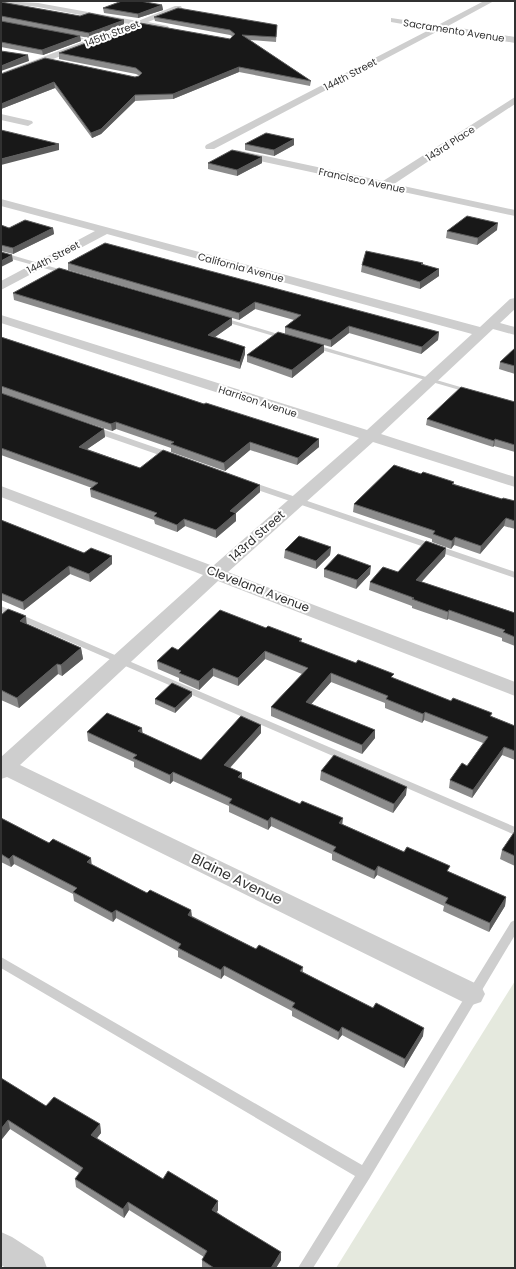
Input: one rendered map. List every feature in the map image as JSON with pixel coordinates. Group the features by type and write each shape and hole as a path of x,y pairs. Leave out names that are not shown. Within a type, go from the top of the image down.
{"street":[{"path":"1,1 38,5 177,30"},
{"name":"144th Street","path":"210,147 490,1"},
{"name":"145th Street","path":"1,76 178,8"},
{"name":"Sacramento Avenue","path":"394,20 515,40"},
{"path":"30,56 59,62"},
{"name":"143rd Place","path":"384,185 515,100"},
{"path":"1,117 28,123"},
{"name":"Francisco Avenue","path":"210,147 515,213"},
{"name":"California Avenue","path":"1,202 486,328 515,331"},
{"name":"144th Street","path":"1,286 106,230"},
{"name":"143rd Street","path":"2,767 369,437 515,302"},
{"name":"Harrison Avenue","path":"1,319 369,437 515,482"},
{"name":"Cleveland Avenue","path":"1,491 515,688"},
{"name":"Blaine Avenue","path":"2,767 472,994"},
{"path":"1,1247 32,1268"}],"lane":[{"path":"62,35 93,41"},
{"path":"1,254 76,276"},
{"path":"211,316 294,340"},
{"path":"309,344 479,394"},
{"path":"82,425 178,459"},
{"path":"238,480 515,575"},
{"path":"1,609 515,831"},
{"path":"305,1268 364,1174 515,925"},
{"path":"1,962 364,1174"}],"shaded area":[{"path":"515,981 515,1268 336,1268"}],"building":[{"path":"122,1 140,1 162,5 138,14 103,8"},
{"path":"1,2 80,16 89,13 124,20 89,33 1,16"},
{"path":"178,8 277,25 276,37 242,35 311,81 239,67 173,94 135,95 101,129 91,133 54,82 1,104 1,74 45,58 135,77 139,76 142,73 136,68 59,53 140,23 230,39 235,34 230,30 154,17"},
{"path":"1,21 80,36 42,50 1,42"},
{"path":"1,51 28,55 1,66"},
{"path":"1,130 59,144 1,159"},
{"path":"266,133 294,139 274,150 245,144"},
{"path":"232,150 262,157 237,170 208,163"},
{"path":"467,216 498,223 478,238 447,231"},
{"path":"25,220 53,228 13,248 1,245 1,225 9,228"},
{"path":"105,243 439,332 422,347 349,326 331,340 285,327 301,315 255,302 239,313 68,263"},
{"path":"366,251 423,263 421,264 439,269 420,282 362,265"},
{"path":"1,252 12,255 1,261"},
{"path":"59,268 232,318 208,335 245,347 240,362 13,293"},
{"path":"278,332 324,345 292,370 247,355"},
{"path":"1,337 204,404 206,403 319,439 298,458 250,442 224,463 171,444 174,442 116,422 111,424 1,386"},
{"path":"515,348 515,366 500,362"},
{"path":"461,387 515,402 515,445 495,439 494,441 427,419"},
{"path":"1,393 104,429 79,447 140,468 163,450 260,485 230,511 236,513 216,530 184,519 177,525 154,516 157,513 90,489 98,483 1,448"},
{"path":"394,465 421,474 423,472 454,482 452,484 502,499 515,501 515,521 506,518 481,546 455,537 452,541 433,534 435,531 354,504"},
{"path":"1,520 84,553 91,548 112,556 89,574 69,566 23,602 1,593"},
{"path":"299,536 331,547 316,561 285,550"},
{"path":"426,541 446,548 416,580 515,613 515,637 503,632 505,630 449,610 448,612 370,582 383,567 398,572"},
{"path":"338,554 371,566 357,580 324,569"},
{"path":"8,609 26,616 20,621 81,648 61,665 57,664 17,698 1,690 1,615"},
{"path":"220,610 266,628 268,626 302,639 299,641 356,663 358,660 394,674 391,677 451,701 453,698 492,713 490,716 515,726 515,751 504,747 473,790 450,780 462,763 467,766 488,737 425,712 423,714 386,699 388,696 331,673 306,702 375,730 362,745 271,707 308,668 265,651 238,678 213,668 199,681 179,673 181,671 157,661 172,647 178,650"},
{"path":"172,683 192,692 175,708 155,699"},
{"path":"107,713 142,728 138,731 201,760 241,716 261,725 224,765 242,773 238,777 300,804 302,801 343,818 339,823 404,852 407,847 450,866 447,871 506,897 490,923 445,903 448,898 378,866 375,871 333,851 336,847 271,817 268,821 229,803 232,799 173,772 170,775 133,758 137,755 87,732"},
{"path":"334,755 407,787 394,804 321,771"},
{"path":"1,818 49,843 53,839 91,858 87,862 147,893 150,890 191,910 188,915 256,949 259,945 303,967 300,971 373,1008 376,1003 424,1028 405,1059 342,1027 339,1032 292,1007 295,1003 224,966 221,970 178,948 181,944 116,910 112,913 73,892 77,888 13,855 9,859 1,854"},
{"path":"515,831 515,856 502,850"},
{"path":"1,1078 46,1106 54,1097 100,1124 91,1135 163,1179 168,1171 218,1201 212,1210 281,1252 271,1268 214,1268 202,1260 207,1251 128,1202 123,1209 75,1179 83,1168 8,1120 1,1129"}]}
